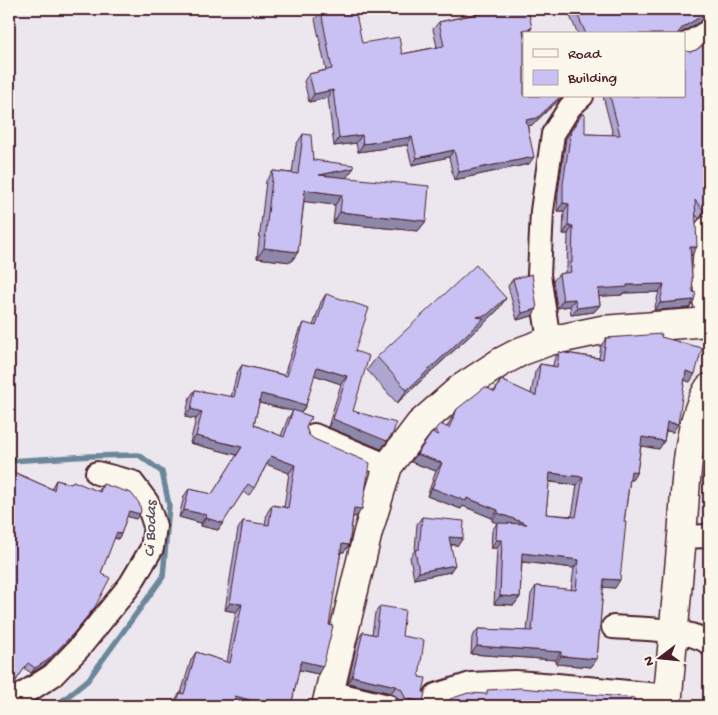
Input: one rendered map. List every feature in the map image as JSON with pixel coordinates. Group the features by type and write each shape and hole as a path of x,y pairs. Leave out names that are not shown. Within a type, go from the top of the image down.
{"street":[{"path":"686,45 709,31"},
{"path":"549,341 539,275 542,210 553,134 570,106 580,98"},
{"path":"709,230 705,291 709,308"},
{"path":"388,706 328,699 368,532 388,466 420,424 460,389 501,362 522,351 549,341 602,330 709,322"},
{"path":"432,706 436,695 470,684 515,682 558,684 667,701 687,469 693,430 709,388"},
{"path":"314,435 388,466"},
{"path":"9,703 53,675 80,647 130,585 152,548 156,526 147,502 132,482 97,473"},
{"path":"682,537 709,536"},
{"path":"613,627 673,631 709,643"}],"building":[{"path":"355,9 362,43 399,37 402,54 444,46 439,22 486,12 485,9 528,9 532,28 523,30 523,98 559,98 537,118 526,120 534,157 459,172 454,150 417,158 412,137 363,144 362,135 339,138 333,90 314,94 309,74 332,69 321,11"},
{"path":"575,9 709,9 709,12 683,27 679,32 585,32"},
{"path":"709,41 709,192 704,193 707,209 704,211 695,200 697,247 690,247 693,292 696,293 694,300 660,303 664,284 627,285 627,287 598,289 600,305 577,308 575,299 563,300 559,274 571,272 570,263 572,263 573,226 568,226 569,204 563,203 563,184 571,131 582,114 585,114 585,134 620,135 611,98 686,98 686,51 690,52"},
{"path":"303,134 311,135 313,160 353,165 354,168 319,175 429,186 426,221 340,212 342,195 305,190 298,252 264,248 273,171 298,174"},
{"path":"476,265 506,298 487,315 476,317 484,318 407,390 377,357"},
{"path":"532,274 537,309 522,313 513,279"},
{"path":"326,294 369,308 355,351 369,356 353,411 396,423 393,433 387,441 333,419 347,376 317,367 306,405 261,394 254,425 284,437 293,410 312,417 306,428 309,435 314,439 370,463 362,509 354,508 349,545 342,544 329,625 333,626 323,666 301,661 291,706 264,706 265,704 235,696 232,706 175,706 180,693 184,694 196,652 230,663 242,604 230,603 243,521 269,525 272,505 288,508 295,465 271,456 254,488 248,484 223,523 206,518 207,515 184,510 189,489 212,494 242,447 196,436 202,412 191,409 195,390 234,397 242,365 287,376 304,323 316,326"},
{"path":"662,334 661,337 702,348 695,374 686,371 678,424 667,422 664,441 642,437 637,472 631,471 624,522 626,522 620,580 604,579 597,659 561,656 561,652 477,646 478,629 532,631 536,586 576,590 579,560 522,553 520,597 500,596 502,540 496,540 497,523 527,524 467,498 466,501 432,488 442,463 417,454 432,433 439,435 435,430 440,424 449,428 457,409 485,387 495,392 501,380 536,396 540,364 557,367 559,352 603,359 606,338","holes":["550,473 583,477 576,517 546,514"]},
{"path":"9,470 54,490 56,480 71,484 73,481 100,492 103,484 131,493 139,503 141,510 140,514 129,511 121,534 117,532 101,573 110,578 95,607 48,660 35,668 28,663 17,679 9,686"},
{"path":"422,517 464,521 463,538 449,537 455,565 419,572 415,550 419,549"},
{"path":"380,606 405,610 402,636 424,640 419,677 426,678 423,702 405,698 402,690 396,686 352,676 363,632 376,635"},
{"path":"520,688 635,698 634,706 446,706 450,699 468,693 487,694 487,690"},
{"path":"346,701 367,706 344,706"}],"waterway":[{"name":"Ci Bodas","path":"9,461 139,455 162,472 169,505 163,577 88,680 56,706"}]}
